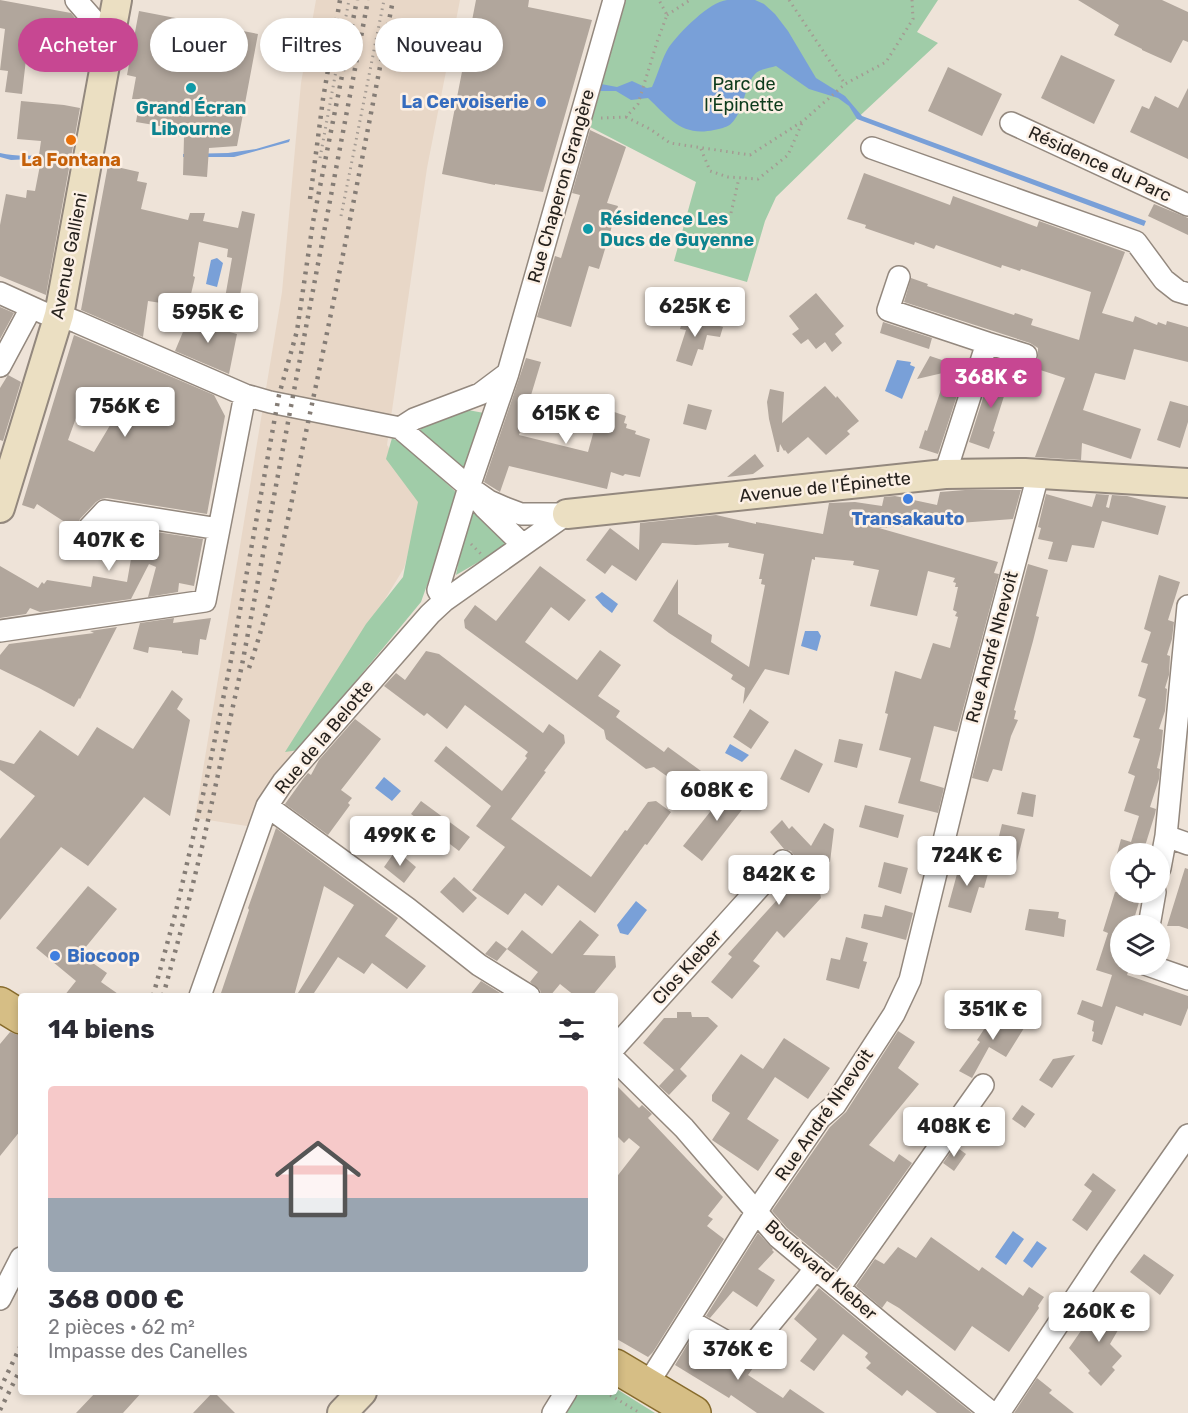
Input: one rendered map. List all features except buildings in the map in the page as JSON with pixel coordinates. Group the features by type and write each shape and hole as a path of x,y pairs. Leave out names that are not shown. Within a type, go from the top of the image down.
{"main road":[{"path":"0,985 18,996"},
{"path":"0,1004 18,1015"},
{"path":"618,1369 644,1399 694,1413"}],"street":[{"path":"76,0 92,18"},
{"name":"Avenue Gallieni","path":"114,18 117,0"},
{"name":"Rue Chaperon Grangère","path":"469,486 507,373 614,0"},
{"name":"Avenue Gallieni","path":"0,508 59,315 104,72"},
{"name":"Résidence du Parc","path":"1011,123 1188,205"},
{"path":"872,148 1136,242 1164,280 1178,291 1188,294"},
{"path":"899,277 888,310 1026,356"},
{"name":"Avenue de l'Épinette","path":"0,293 31,308 59,315 87,326 245,395 400,428 489,501 521,514 567,514 945,474 1038,474 1188,483"},
{"path":"0,366 31,308"},
{"path":"945,474 987,343"},
{"path":"400,428 414,419 480,394 507,373"},
{"path":"0,631 205,601 245,395"},
{"name":"Rue André Nhevoit","path":"644,1399 688,1320 756,1211 820,1118 835,1105 894,1014 910,980 974,717 1038,474"},
{"path":"437,607 438,590 469,486"},
{"name":"Avenue de l'Épinette","path":"469,486 485,508 523,545"},
{"path":"89,528 105,511 219,529"},
{"name":"Rue de la Belotte","path":"201,993 267,806 283,782 437,607 567,514"},
{"path":"1165,843 1188,606"},
{"path":"267,806 407,908 479,965 523,993"},
{"path":"1166,836 1188,843"},
{"name":"Clos Kleber","path":"618,1044 783,861"},
{"path":"1170,973 1188,979"},
{"name":"Boulevard Kleber","path":"618,1063 684,1128 778,1237 992,1413"},
{"path":"839,1288 983,1085"},
{"path":"999,1413 1106,1252 1188,1135"},
{"path":"0,1299 18,1264"},
{"path":"688,1320 746,1353 816,1268"},
{"path":"342,1413 359,1395"},
{"path":"553,1413 564,1395"}],"path":[{"path":"320,158 349,0"},
{"path":"341,216 384,0"},
{"path":"659,0 667,15"},
{"path":"626,117 638,104 667,15 690,0"},
{"path":"789,0 845,84"},
{"path":"580,118 626,117 650,129 670,144 750,155 803,121 845,84 886,62 913,19 912,0"},
{"path":"700,149 710,171 728,177 758,179 788,155 803,121"},
{"path":"731,213 739,178"},
{"path":"457,528 492,566"},
{"path":"618,1394 644,1399"}],"shaded area":[{"path":"316,0 460,0 456,18 375,18 375,72 446,72 427,168 387,445 422,501 404,568 247,826 195,818 282,292 301,83 303,72 363,72 363,18 313,18"}],"green space":[{"name":"Parc de l'Épinette","path":"626,0 938,0 917,32 938,43 776,197 765,221 747,282 674,261 696,182 590,127"},
{"path":"468,410 484,413 469,466 456,466 421,436 420,426"},
{"path":"392,438 408,447 459,495 421,602 299,750 285,752 366,624 403,577 418,502 386,459"},
{"path":"470,503 513,542 456,575"},
{"path":"618,1390 655,1413 566,1413 576,1395 618,1395"}],"water":[{"path":"727,0 755,0 764,4 788,31 816,78 845,96 862,116 1146,221 1144,226 857,119 849,106 838,98 809,89 776,66 755,74 732,123 714,130 693,131 685,128 670,119 648,98 631,100 616,91 599,91 601,84 617,87 632,81 647,88 652,87 664,56 674,41 704,12"},
{"path":"290,139 289,142 234,157 183,157 183,154 228,153 256,149"},
{"path":"0,153 27,156 74,154 73,157 11,160 0,157"},
{"path":"217,258 223,263 217,287 206,284 211,260"},
{"path":"897,360 911,362 910,365 915,367 902,399 885,391"},
{"path":"602,592 618,604 612,613 595,597"},
{"path":"805,631 818,631 821,636 817,651 801,646"},
{"path":"730,744 749,755 742,762 725,753"},
{"path":"384,777 401,791 392,801 375,788"},
{"path":"636,901 647,910 628,935 620,933 617,925"},
{"path":"1016,993 1038,1006 1030,1019 1008,1006"},
{"path":"1013,1231 1024,1239 1006,1265 995,1257"},
{"path":"1037,1241 1047,1248 1032,1268 1023,1261"}],"railway":[{"path":"310,199 323,99 340,0"},
{"path":"154,993 176,911 208,773 279,395 297,331 313,222 357,0"},
{"path":"164,993 203,843 242,665 368,0"},
{"path":"249,668 268,606 283,544 393,0"},
{"path":"0,1389 18,1351"},
{"path":"0,1410 18,1374"}],"place":[{"name":"Grand Écran Libourne","path":"191,88"},
{"name":"La Cervoiserie","path":"541,102"},
{"name":"La Fontana","path":"71,140"},
{"name":"Résidence Les Ducs de Guyenne","path":"588,229"},
{"name":"Transakauto","path":"908,499"},
{"name":"Biocoop","path":"55,956"}]}
